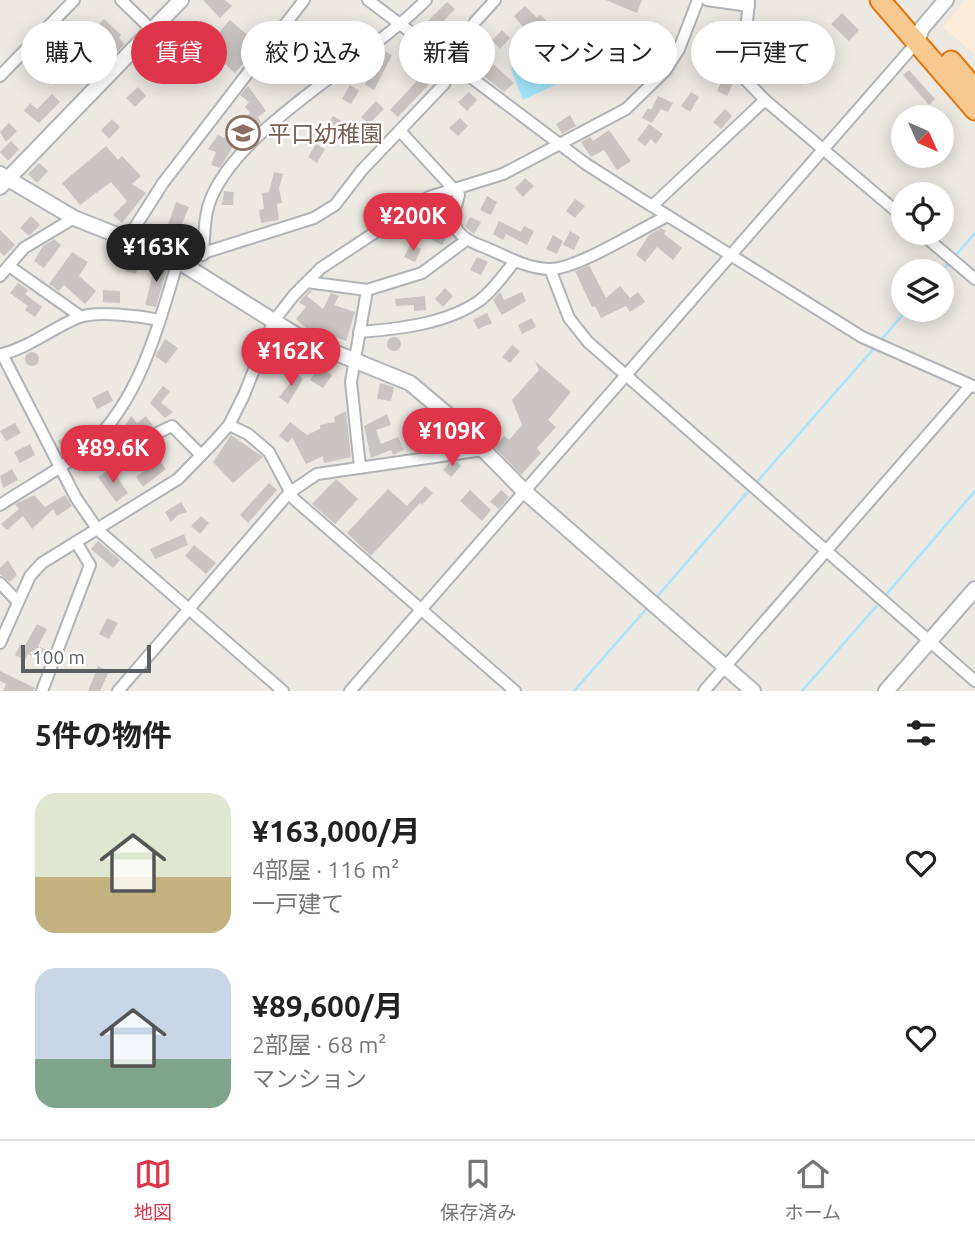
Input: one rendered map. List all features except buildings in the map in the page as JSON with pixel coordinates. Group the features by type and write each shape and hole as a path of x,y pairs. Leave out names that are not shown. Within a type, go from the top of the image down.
{"highway":[{"path":"880,0 975,89"},
{"path":"897,0 975,110"}],"street":[{"path":"0,76 74,0"},
{"path":"121,0 143,21"},
{"path":"161,21 181,0"},
{"path":"128,238 163,183 304,0"},
{"path":"368,0 399,23"},
{"path":"405,21 426,0"},
{"path":"476,21 495,0"},
{"path":"0,643 30,576 42,564 178,479 229,425 273,322 321,268 429,198 503,174 626,109 665,71 679,49 698,0"},
{"path":"707,0 749,3 742,76 765,100 891,207"},
{"path":"349,691 824,148 920,35 946,0"},
{"path":"203,255 208,207 241,153 271,124 399,27"},
{"path":"131,51 2,180 75,218 178,261 304,340 410,383 455,421 524,491 753,691"},
{"path":"178,261 314,218 335,205 362,170 443,84"},
{"path":"480,84 560,144 730,255 878,344 972,387 704,691"},
{"path":"652,206 765,100"},
{"path":"400,131 459,195 453,214 454,224 465,241 514,261 550,269 570,264 668,216"},
{"path":"0,276 24,248 75,218"},
{"path":"307,282 367,290 422,273 465,241"},
{"path":"935,245 975,279"},
{"path":"0,505 60,467 96,439 116,417 131,390 159,320 178,261"},
{"path":"359,332 416,324 466,309 481,300 514,261"},
{"path":"9,266 80,316"},
{"path":"550,269 569,318 588,342 975,681"},
{"path":"360,467 352,392 353,359 367,290"},
{"path":"159,320 140,316 80,316 16,350 2,354 76,498 98,530 283,691"},
{"path":"229,425 248,434 268,452 289,493 515,691"},
{"path":"96,439 109,456 172,426 201,455"},
{"path":"118,691 289,493 306,479 317,474 483,450"},
{"path":"46,689 90,565 76,542"},
{"path":"0,583 18,602"},
{"path":"886,691 975,589"}],"shaded area":[{"path":"965,0 975,0 975,55 943,27"}],"water":[{"path":"517,84 557,84 523,100"}],"waterway":[{"path":"955,256 975,233"},
{"path":"880,341 897,322"},
{"path":"756,483 876,346"},
{"path":"655,599 751,488"},
{"path":"885,596 975,491"},
{"path":"802,691 881,601"},
{"path":"574,691 648,607"}],"place":[{"name":"平口幼稚園","path":"243,133"}]}
